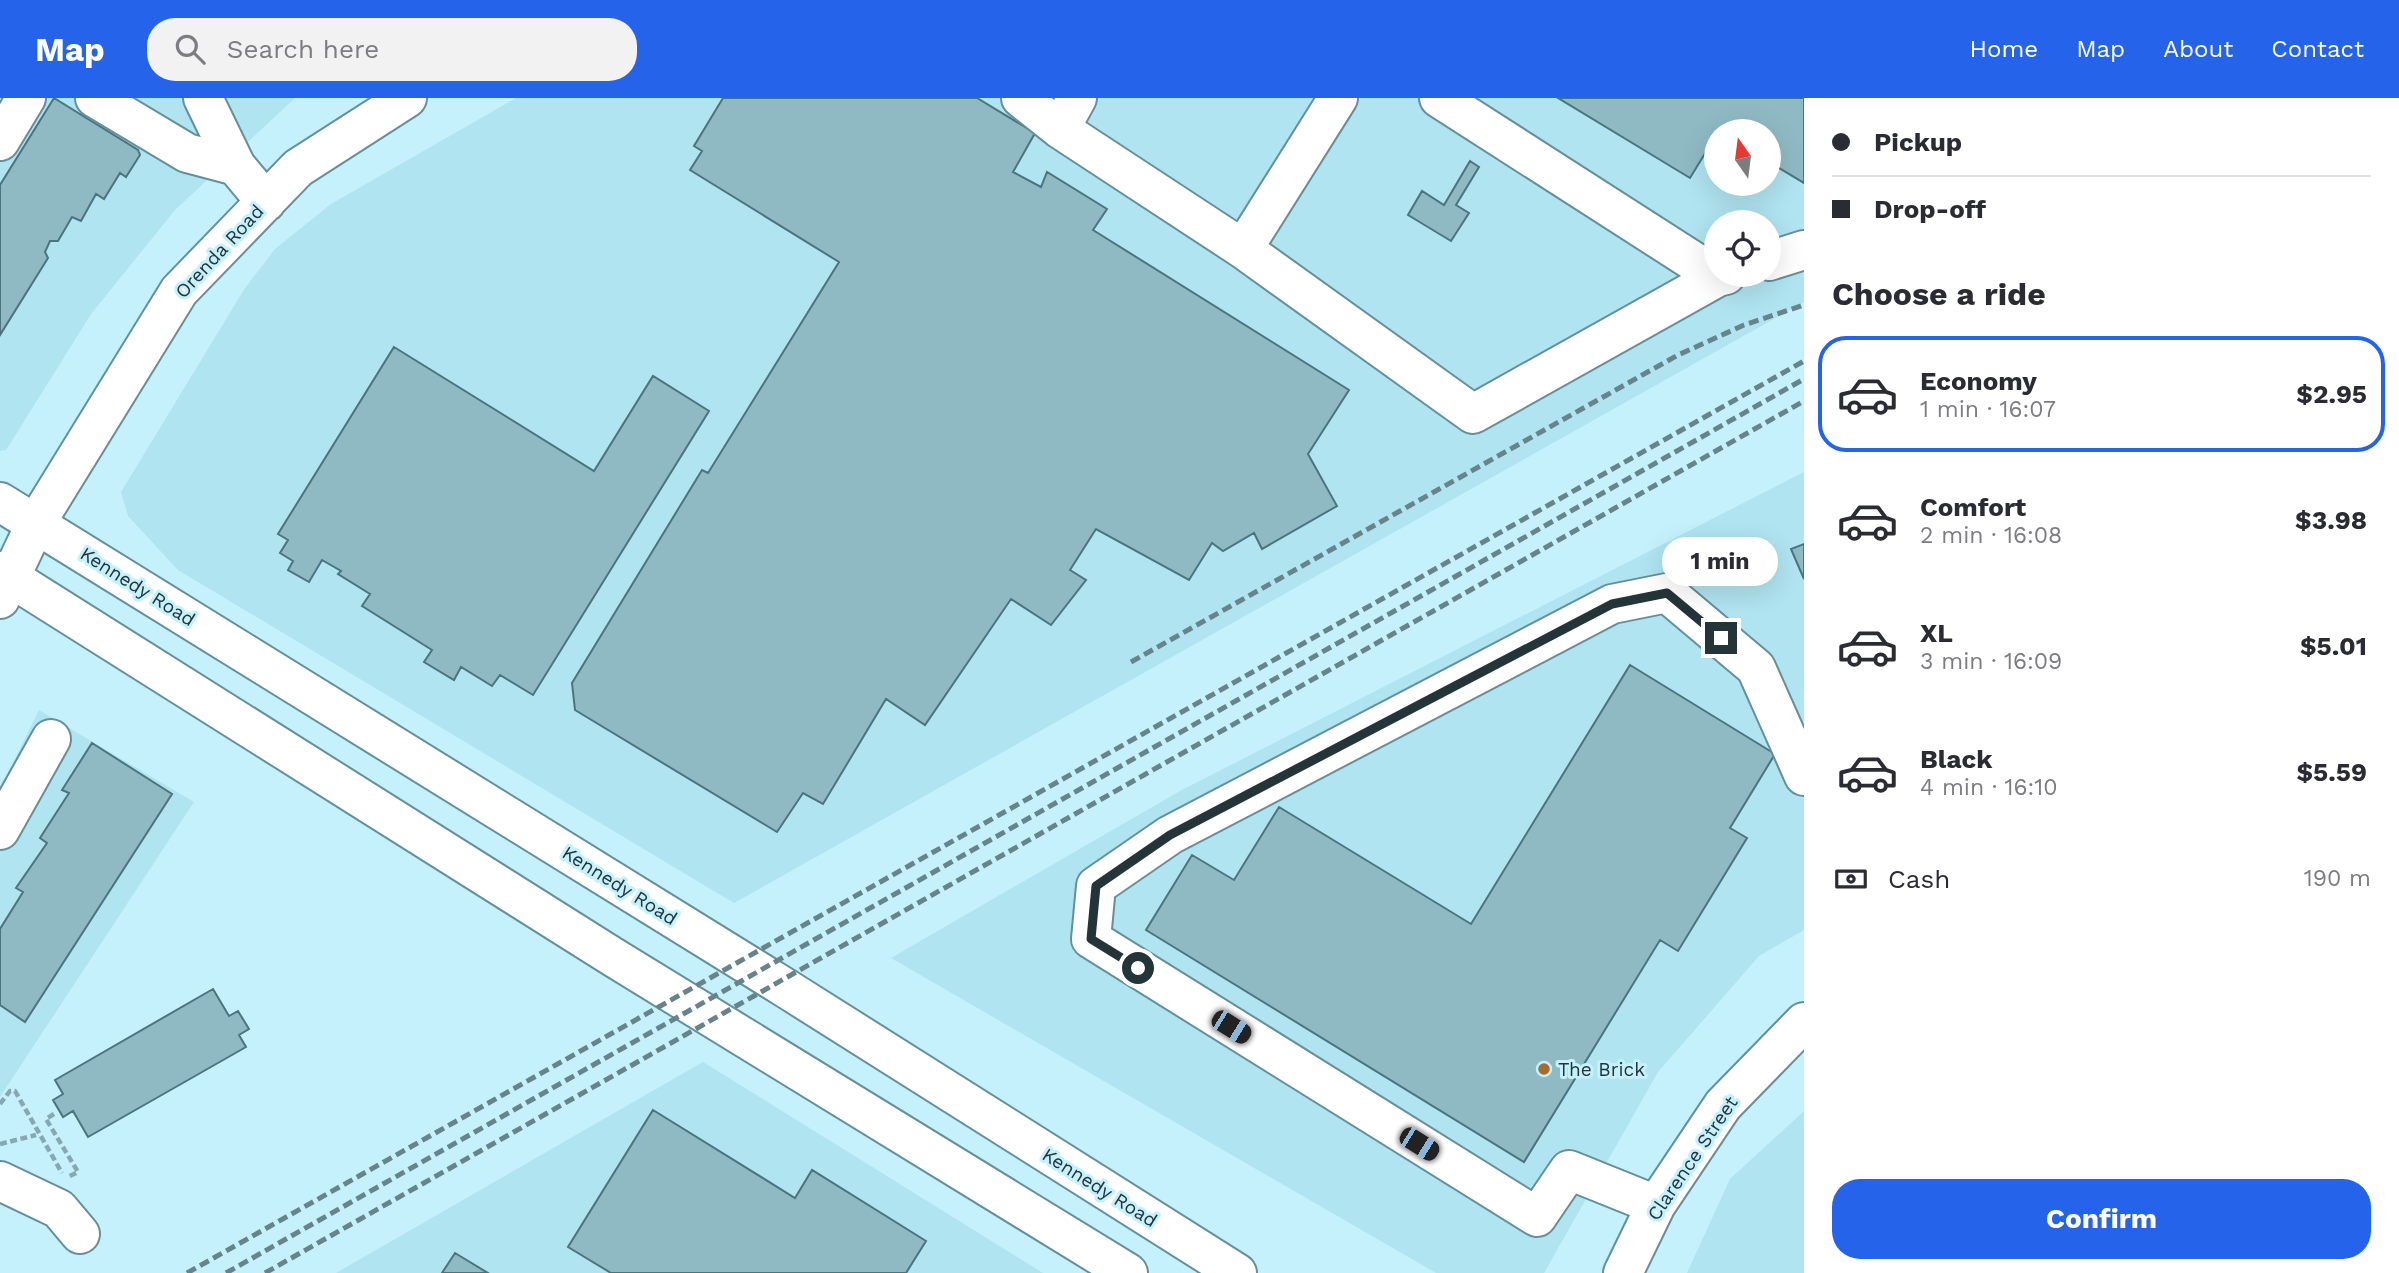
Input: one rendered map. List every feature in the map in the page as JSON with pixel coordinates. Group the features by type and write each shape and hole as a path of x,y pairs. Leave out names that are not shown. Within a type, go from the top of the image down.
{"main road":[{"path":"0,141 26,98"},
{"path":"95,98 187,153 236,166"},
{"path":"204,98 236,166 266,202"},
{"name":"Orenda Road","path":"3,582 36,523 179,290 298,168 407,98"},
{"path":"1021,98 1069,113 1243,249 1473,414 1704,286"},
{"path":"1243,249 1283,190 1338,98"},
{"path":"1438,98 1704,265"},
{"path":"1781,257 1804,250"},
{"name":"Kennedy Road","path":"0,502 788,989 1237,1273"},
{"path":"3,582 1128,1273"},
{"path":"1656,1205 1569,1170 1537,1217 1091,939 1096,886 1170,835 1612,604 1667,593 1756,668 1804,776"},
{"path":"0,830 51,739"},
{"name":"Clarence Street","path":"1623,1273 1656,1205 1723,1105 1804,1022"},
{"path":"0,1181 60,1209 80,1234"}],"path":[{"path":"0,1104 10,1091 15,1091 66,1178 78,1172 46,1119 54,1114"},
{"path":"0,1144 36,1135"}],"shaded area":[{"path":"0,98 295,98 175,210 91,314 6,450 0,451"},
{"path":"516,98 1804,98 1804,302 734,903 178,570 128,516 121,492 245,288 275,249 331,204"},
{"path":"1804,472 1804,930 1759,956 1658,1072 1544,1273 1436,1273 891,958 1180,791"},
{"path":"39,710 194,802 0,1097 0,789"},
{"path":"703,1062 1043,1273 336,1273"},
{"path":"1804,1111 1804,1273 1687,1273 1730,1179"}],"building":[{"path":"54,98 138,150 140,155 126,177 120,173 104,199 96,194 81,221 72,217 58,241 50,241 45,252 48,258 0,335 0,185"},
{"path":"723,98 977,98 1035,133 1013,172 1041,187 1047,172 1107,209 1093,230 1349,390 1308,454 1337,506 1262,549 1254,533 1223,551 1212,543 1189,580 1096,529 1070,570 1086,580 1051,625 1011,599 925,725 886,699 823,804 803,793 777,832 575,710 572,683 702,470 708,473 839,262 690,170 702,151 694,146"},
{"path":"1558,98 1804,98 1804,183 1782,170 1782,119 1704,119 1704,155 1690,178"},
{"path":"1470,161 1479,167 1456,205 1469,213 1451,241 1408,215 1422,191 1444,205"},
{"path":"394,347 594,471 653,376 709,411 533,695 500,675 492,686 461,667 454,680 424,662 432,650 362,606 370,594 338,574 341,571 322,560 309,582 288,570 293,561 280,553 288,540 278,534"},
{"path":"1804,544 1804,579 1791,549"},
{"path":"1630,665 1775,754 1730,828 1747,838 1678,951 1660,940 1524,1162 1146,930 1192,855 1234,880 1279,807 1471,924"},
{"path":"92,743 172,794 25,1022 0,1005 0,929 23,892 16,888 47,843 40,838 69,793 62,790"},
{"path":"213,989 229,1016 238,1011 249,1029 239,1035 246,1047 88,1137 73,1111 63,1117 53,1100 63,1094 55,1080"},
{"path":"653,1110 795,1198 812,1170 926,1241 906,1273 611,1273 568,1247"},
{"path":"455,1253 488,1273 442,1273"}],"railway":[{"path":"1131,662 1678,355 1744,325 1804,305"},
{"path":"187,1273 1804,361"},
{"path":"226,1273 1804,379"},
{"path":"265,1273 1804,401"}],"place":[{"name":"The Brick","path":"1544,1069"}],"route":[{"path":"1138,968 1091,939 1096,886 1170,835 1612,604 1667,593 1721,638"}]}
